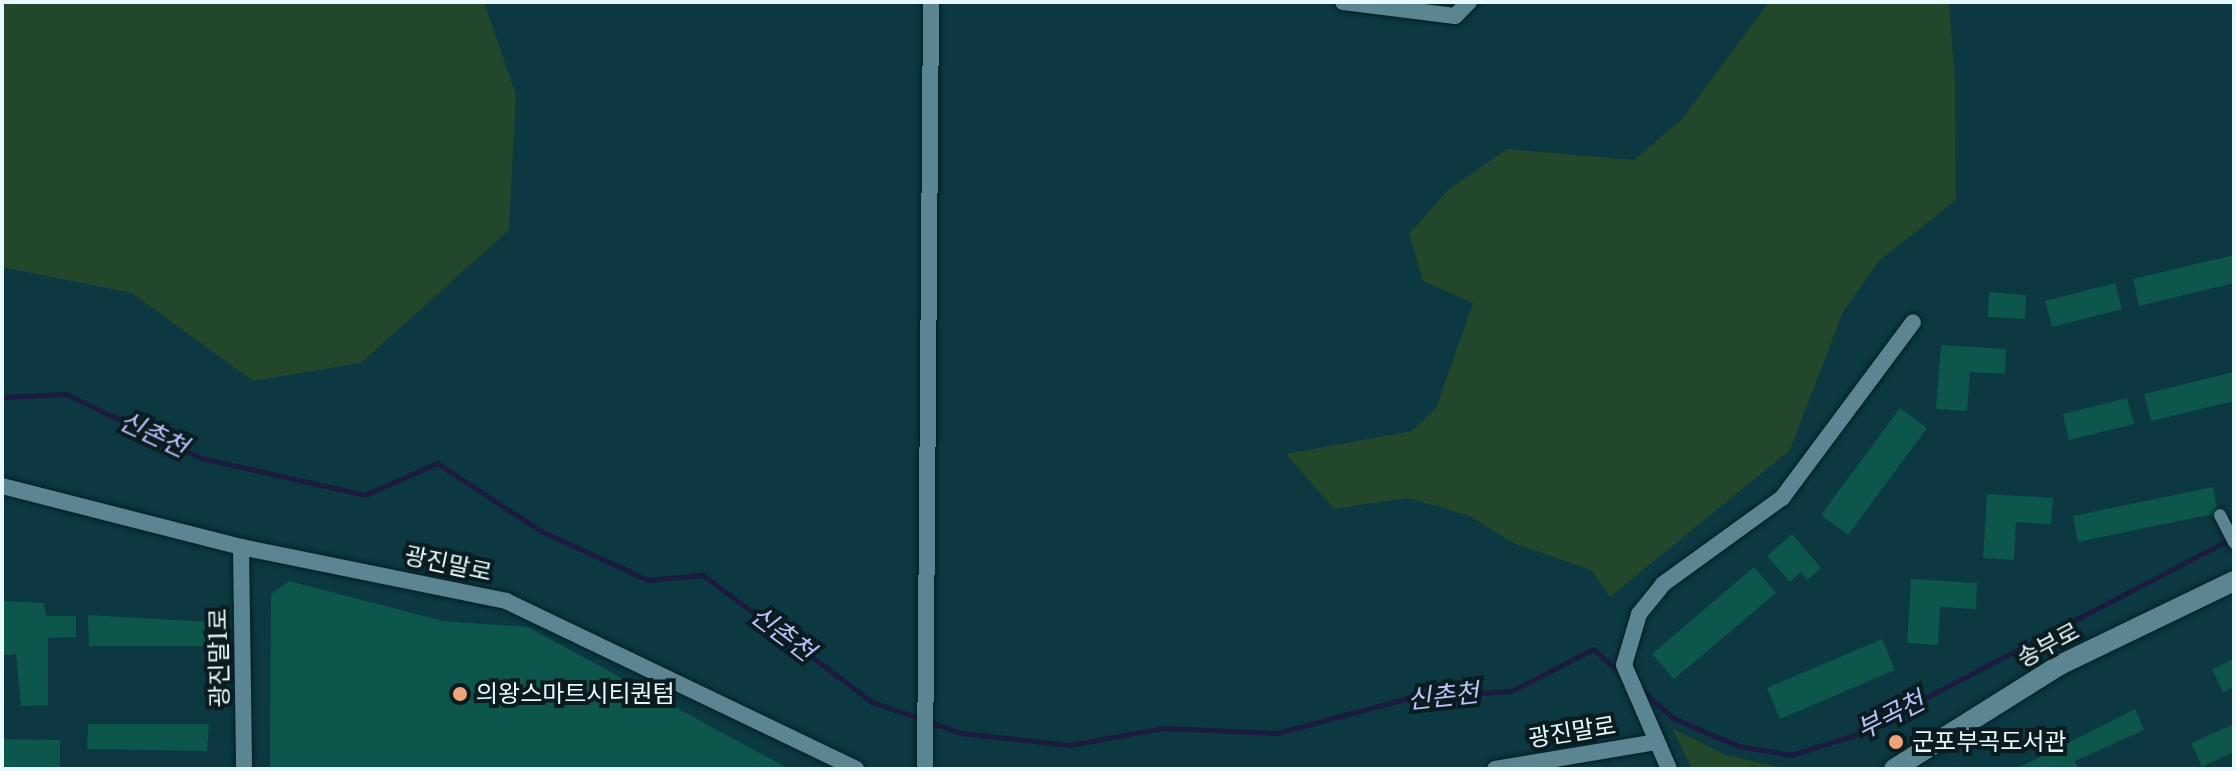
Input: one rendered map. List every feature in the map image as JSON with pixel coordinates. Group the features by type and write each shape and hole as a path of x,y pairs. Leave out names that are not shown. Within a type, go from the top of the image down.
{"street":[{"path":"925,769 929,691 931,2"},
{"path":"1343,2 1455,16 1469,2"},
{"path":"1669,769 1624,665 1639,614 1663,584 1782,498 1913,322"},
{"name":"광진말로","path":"2,486 241,547 506,601 856,769"},
{"path":"2220,515 2234,543"},
{"name":"광진말1로","path":"241,547 244,769"},
{"name":"송부로","path":"1894,769 2060,665 2234,581"},
{"name":"광진말로","path":"1495,769 1550,765 1656,742"}],"green space":[{"path":"2,2 484,2 516,95 509,230 361,363 253,381 132,293 2,267"},
{"path":"1769,2 1949,2 1955,81 1956,200 1879,261 1843,312 1790,450 1610,597 1591,570 1513,543 1470,516 1408,498 1334,509 1286,454 1412,431 1436,408 1473,303 1423,281 1409,234 1448,190 1507,149 1634,160 1682,119"},
{"path":"1672,728 1726,755 1788,769 1692,769"}],"building":[{"path":"2234,255 2234,283 2139,306 2133,279"},
{"path":"2115,283 2122,309 2052,327 2045,301"},
{"path":"1989,292 2026,295 2025,319 1988,317"},
{"path":"1941,345 2006,349 2005,374 1970,372 1967,411 1936,409"},
{"path":"2234,372 2234,401 2151,421 2144,394"},
{"path":"2127,398 2134,424 2069,440 2063,414"},
{"path":"1900,408 1927,428 1848,535 1821,515"},
{"path":"2213,487 2218,513 2078,542 2073,516"},
{"path":"1987,494 2053,498 2051,524 2016,522 2014,560 1983,558"},
{"path":"1792,534 1821,568 1807,580 1801,572 1790,582 1767,556"},
{"path":"1754,567 1776,593 1674,679 1652,654"},
{"path":"1911,579 1977,583 1976,609 1940,607 1938,645 1907,643"},
{"name":"의왕스마트시티퀀텀","path":"289,581 443,621 528,627 789,769 270,769 271,594"},
{"path":"2,601 44,603 46,616 76,616 76,637 48,638 48,705 21,706 16,654 3,655"},
{"path":"88,615 210,622 209,646 89,646"},
{"path":"1882,639 1895,670 1780,719 1767,688"},
{"path":"2234,659 2234,687 2223,692 2212,669"},
{"path":"2135,709 2144,730 2075,761 2078,768 2016,769"},
{"path":"88,724 209,724 207,751 87,749"},
{"path":"2234,724 2234,752 2202,767 2191,743"},
{"path":"2,739 60,740 60,769 2,769"}],"waterway":[{"name":"신촌천","path":"2,397 66,394 201,458 365,495 437,463 541,531 648,580 703,575 872,702 961,733 1070,745 1163,728 1277,733 1416,696 1512,691 1593,649 1622,674"},
{"name":"부곡천","path":"1642,691 1673,718 1738,746 1791,755 1852,736 2232,538"}],"place":[{"name":"의왕스마트시티퀀텀","path":"460,694"},
{"name":"군포부곡도서관","path":"1896,742"}]}
